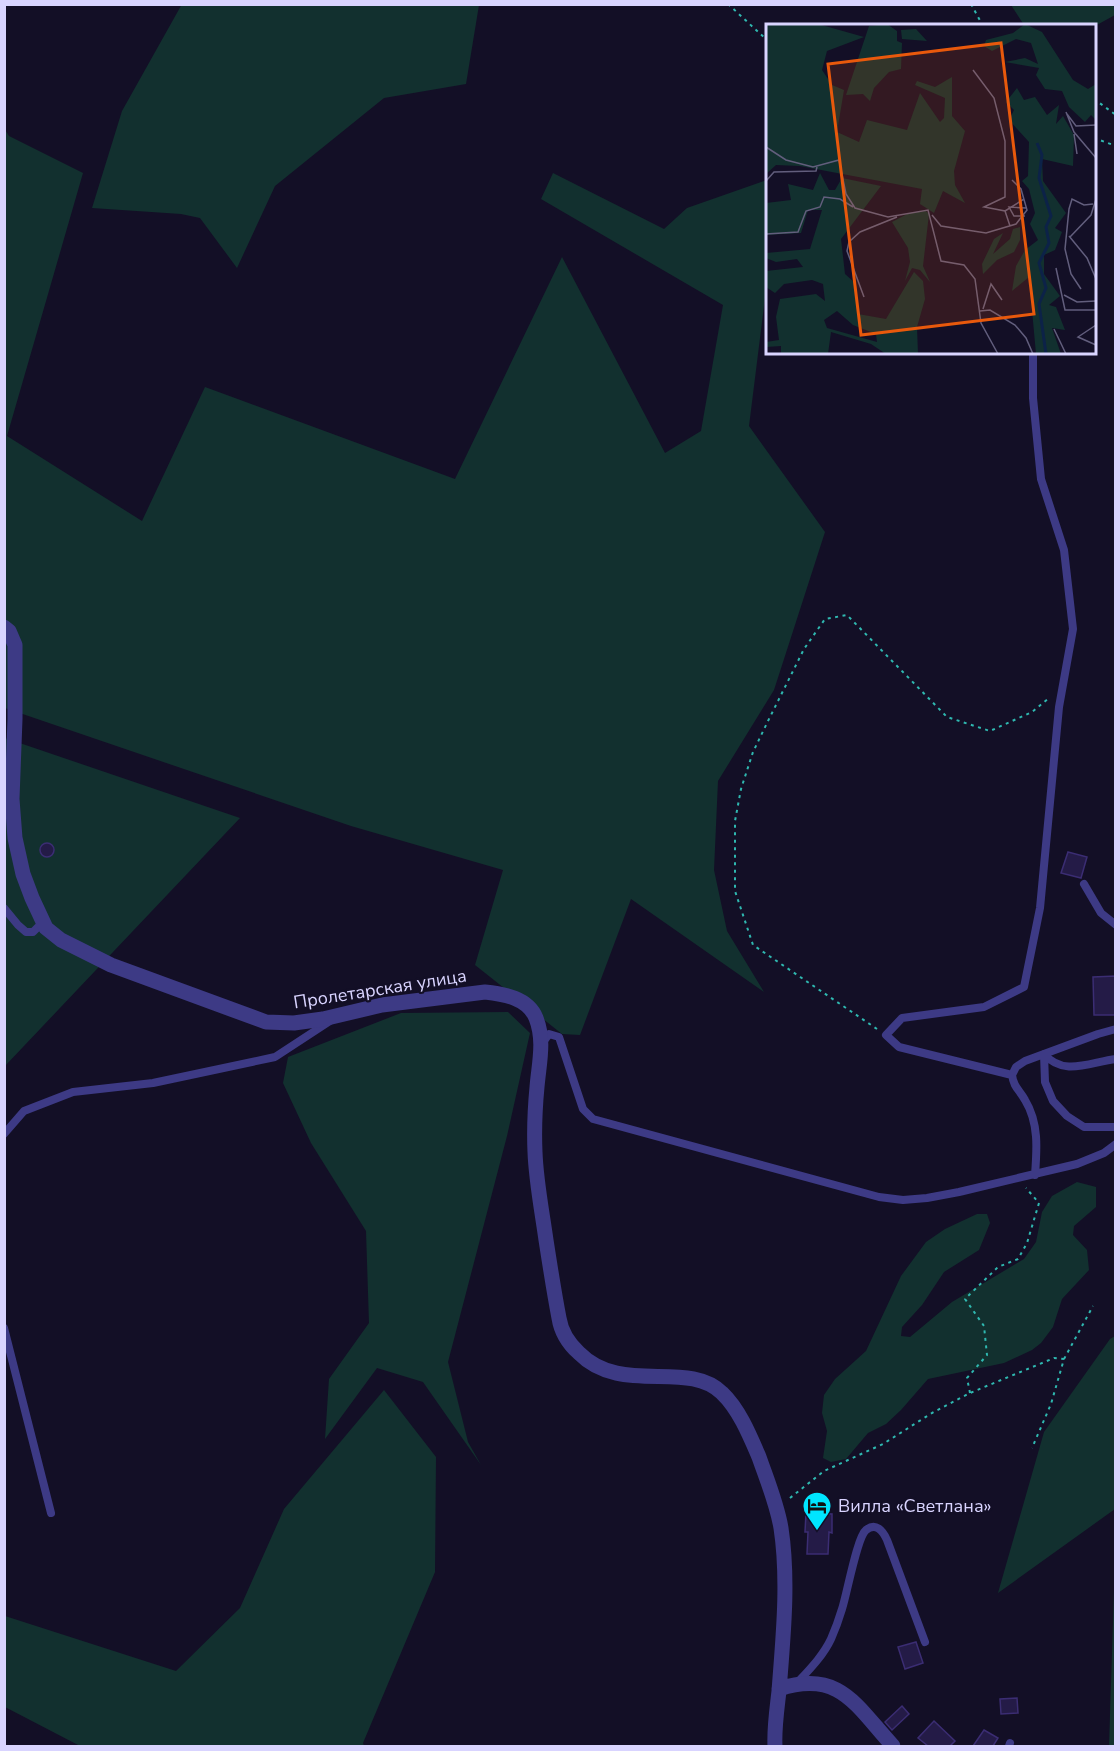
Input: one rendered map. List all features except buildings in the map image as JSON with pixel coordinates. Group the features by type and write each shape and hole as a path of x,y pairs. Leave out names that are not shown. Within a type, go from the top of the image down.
{"street":[{"path":"4,627 15,645 12,799 15,838 23,874 46,928"},
{"name":"Пролетарская улица","path":"46,928 60,940 111,965 266,1022 294,1023 382,1005 485,992 514,998 526,1005 535,1016 542,1043 536,1099 535,1153 559,1321 570,1344 587,1361 609,1372 634,1376 693,1378 712,1385 724,1394 740,1418 770,1487 781,1527 784,1568 783,1633 775,1746"},
{"path":"779,1689 795,1684 824,1684 841,1691 893,1746"}],"lane":[{"path":"1012,1074 899,1047 886,1035 902,1018 984,1007 1024,987 1040,908 1059,707 1072,629 1064,550 1041,479 1033,398 1033,354"},
{"path":"1084,884 1101,913 1116,925"},
{"path":"4,908 26,932 33,932 38,927 46,928"},
{"path":"4,1134 24,1111 72,1092 153,1083 275,1057 339,1015"},
{"path":"1035,1175 1038,1145 1034,1119 1025,1099 1014,1086 1012,1074 1016,1067 1024,1061 1116,1029"},
{"path":"542,1043 549,1035 559,1036 578,1098 583,1109 593,1119 879,1197 903,1200 927,1198 1018,1179 1077,1164 1104,1153 1116,1144"},
{"path":"1044,1054 1052,1063 1063,1067 1116,1059"},
{"path":"1044,1054 1045,1082 1053,1101 1067,1116 1084,1126 1116,1128"},
{"path":"4,1328 51,1513"},
{"path":"795,1684 830,1640 844,1601 858,1545 865,1531 871,1527 878,1527 887,1539 925,1642"}],"path":[{"path":"728,4 766,39"},
{"path":"971,4 982,24"},
{"path":"1096,100 1116,115"},
{"path":"1096,138 1116,146"},
{"path":"886,1035 753,945 735,891 735,821 741,789 753,752 799,659 825,619 846,615 947,717 990,731 1032,712 1062,687"},
{"path":"970,1393 967,1378 987,1355 984,1326 965,1299 998,1267 1017,1259 1027,1243 1039,1203 1018,1179"},
{"path":"1032,1448 1051,1404 1064,1359 1093,1305"},
{"path":"776,1510 824,1471 883,1444 932,1413 970,1393 1054,1358 1064,1359"}],"green space":[{"path":"182,4 479,5 466,84 384,98 275,186 237,268 200,218 181,214 92,208 122,111"},
{"path":"1011,5 1115,5 1115,15 1096,25 1023,24"},
{"path":"4,128 9,136 83,173 7,436 142,521 205,387 455,479 562,257 665,453 701,431 723,305 541,199 553,173 664,229 687,208 766,180 766,290 749,426 825,532 774,690 718,781 714,870 727,931 764,992 631,899 580,1035 562,1034 475,965 503,870 351,826 5,708"},
{"path":"5,738 240,818 5,1066"},
{"path":"508,1012 530,1033 507,1136 448,1362 468,1442 481,1465 423,1382 377,1368 325,1439 329,1379 369,1323 366,1231 311,1143 283,1083 288,1057 401,1013"},
{"path":"1077,1182 1096,1187 1096,1207 1074,1226 1073,1235 1087,1250 1089,1270 1062,1299 1053,1327 1041,1343 1032,1350 1004,1363 928,1379 901,1410 886,1424 868,1433 846,1459 831,1462 823,1458 827,1431 822,1413 824,1395 835,1379 866,1351 901,1276 926,1242 945,1229 977,1214 987,1214 990,1223 979,1250 944,1272 922,1305 902,1327 901,1336 910,1337 952,1302 1024,1259 1036,1242 1042,1212 1052,1196"},
{"path":"1115,1336 1115,1509 998,1593 1044,1432 1110,1339"},
{"path":"384,1390 436,1457 435,1572 363,1743 364,1746 80,1746 5,1707 5,1616 176,1671 240,1608 284,1509"},
{"path":"1115,1559 1116,1746 1109,1746"}],"place":[{"name":"Вилла «Светлана»","path":"817,1532"}]}
